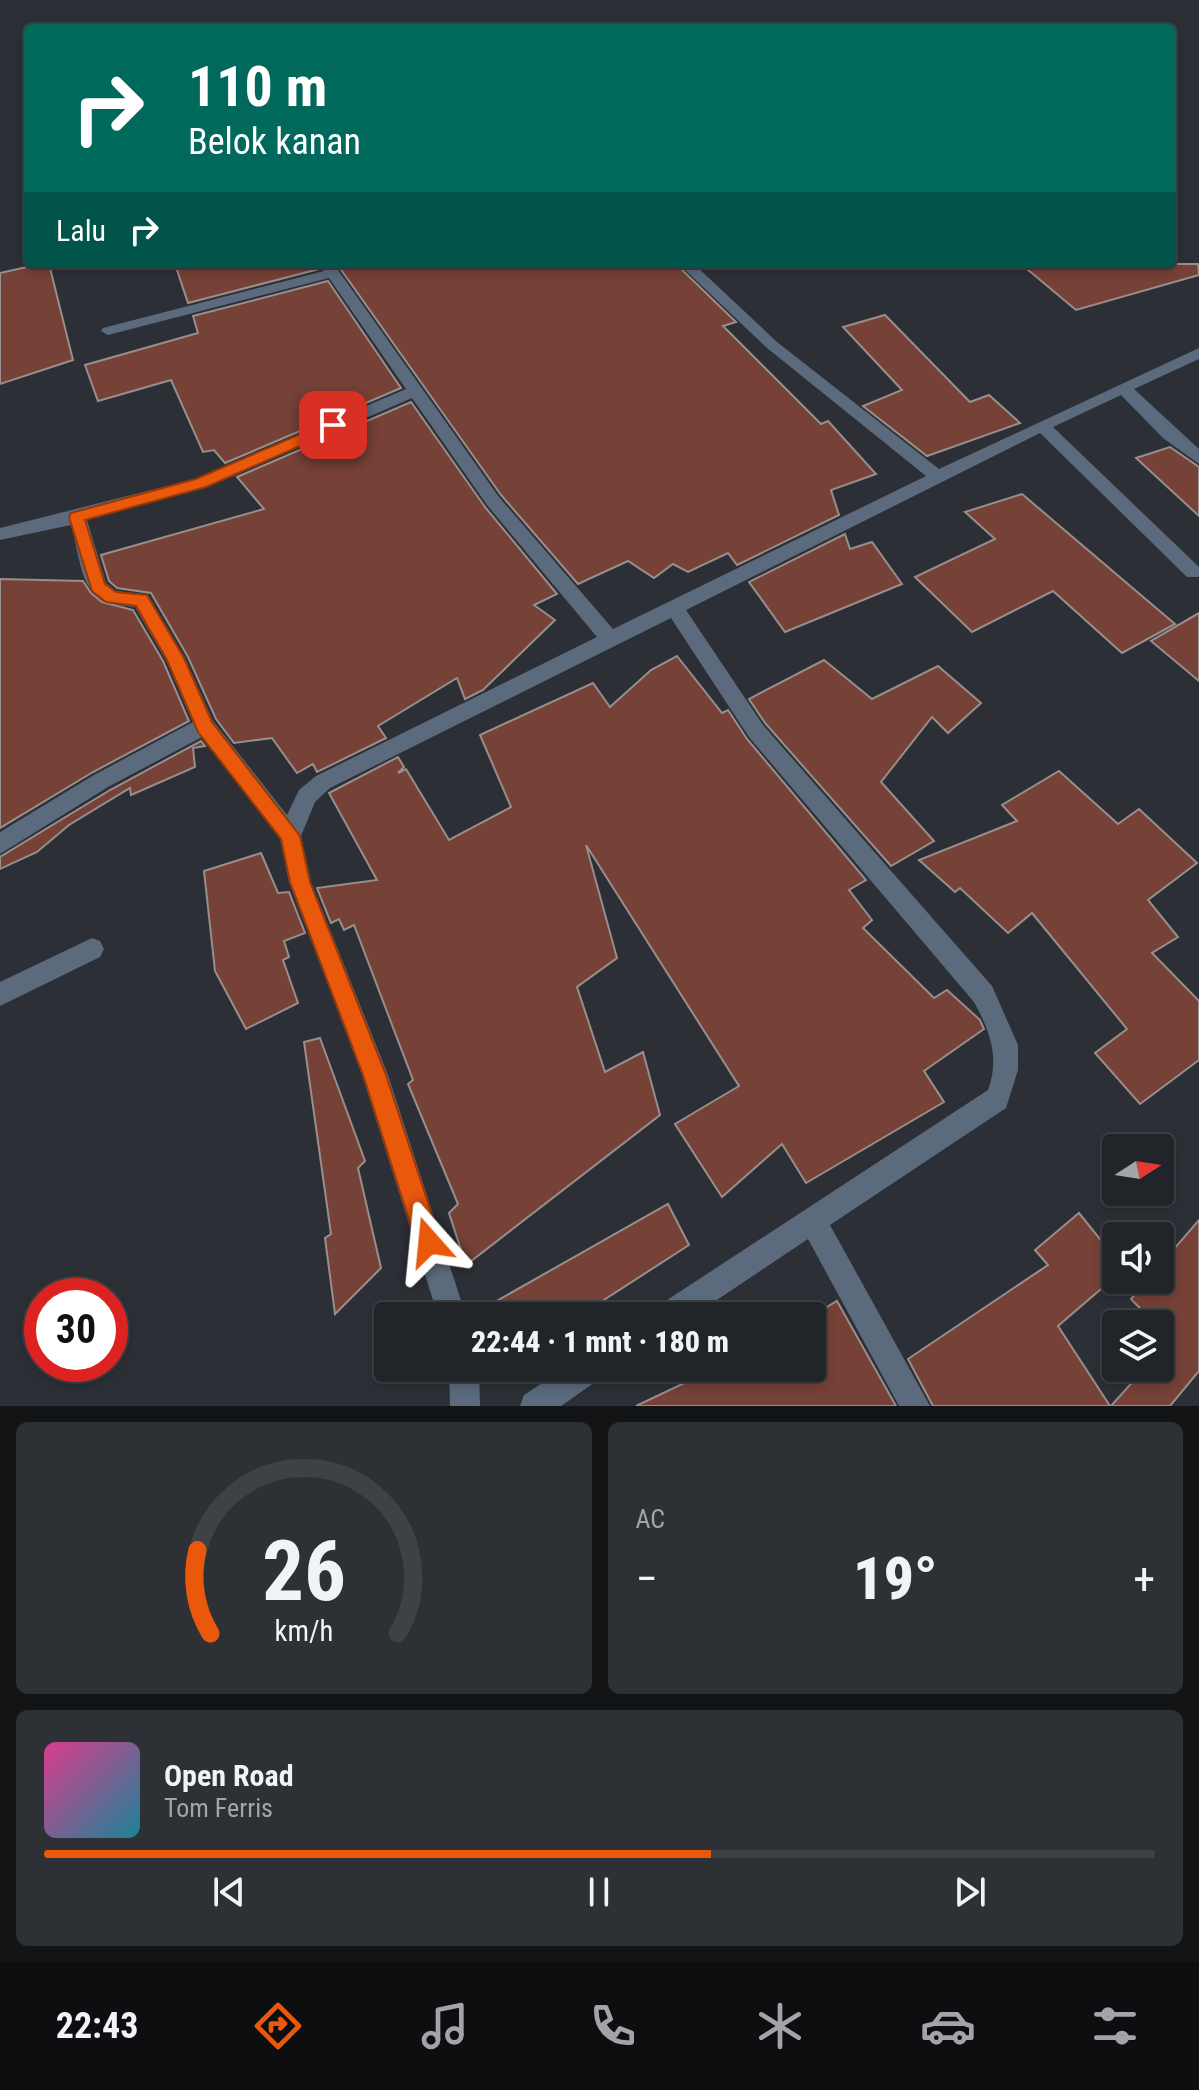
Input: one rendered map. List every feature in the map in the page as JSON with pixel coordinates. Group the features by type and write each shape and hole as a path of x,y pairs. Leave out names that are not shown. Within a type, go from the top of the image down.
{"street":[{"path":"690,268 772,345 937,476"},
{"path":"108,331 330,269 493,501 611,640"},
{"path":"290,836 307,796 323,782 937,476 1199,353"},
{"path":"1124,389 1169,434 1199,458"},
{"path":"0,534 77,517 201,483 414,391"},
{"path":"1042,426 1193,572"},
{"path":"77,517 98,587 112,598 141,600 175,658 205,726 290,836 300,882 375,1075 448,1302"},
{"path":"674,608 756,731 983,994 999,1022 1008,1055 1006,1078 997,1099 689,1302"},
{"path":"0,844 101,781 205,726"},
{"path":"0,994 92,949"},
{"path":"812,1219 915,1406"},
{"path":"465,1406 466,1382"},
{"path":"535,1406 570,1382"}],"building":[{"path":"1176,264 1198,264 1199,275 1076,310 1026,268 1176,268"},
{"path":"24,268 50,268 73,360 0,384 0,273"},
{"path":"176,268 319,269 188,303"},
{"path":"340,268 680,268 736,322 723,326 821,424 828,421 876,474 831,490 839,515 737,565 728,553 688,572 673,564 654,578 628,561 578,584 501,495"},
{"path":"328,281 401,388 225,463 214,450 203,452 171,380 98,401 85,365 198,333 193,316"},
{"path":"885,315 970,402 989,395 1020,423 927,456 863,406 902,390 843,327"},
{"path":"411,402 485,507 557,594 534,605 555,620 483,690 465,699 457,678 378,726 386,738 317,772 313,764 297,773 272,738 234,743 216,719 188,657 151,593 117,588 109,581 101,555 264,509 237,477"},
{"path":"1170,447 1199,467 1199,516 1136,458"},
{"path":"1022,494 1175,624 1122,653 1053,591 972,632 915,577 995,539 965,512"},
{"path":"845,534 850,549 872,542 902,584 785,632 749,582"},
{"path":"0,579 83,581 102,602 133,610 163,661 189,721 93,772 0,828"},
{"path":"1199,613 1199,681 1151,641"},
{"path":"677,656 722,713 728,710 747,739 866,880 849,890 872,920 863,928 934,998 947,990 980,1020 984,1029 924,1071 944,1102 806,1183 782,1144 722,1197 675,1124 739,1086 586,845 617,958 577,987 605,1072 643,1052 660,1115 466,1265 449,1213 458,1204 408,1084 413,1080 354,925 344,930 339,919 331,923 317,888 377,880 329,793 398,757 404,767 398,773 406,769 449,840 511,807 480,735 593,683 610,707 651,670"},
{"path":"824,660 872,699 938,666 981,703 948,733 932,717 881,782 934,841 891,866 765,723 749,699"},
{"path":"201,741 205,746 193,748 195,767 131,795 130,788 69,825 37,852 0,869 0,857 110,790"},
{"path":"1059,771 1118,824 1139,809 1197,863 1148,900 1178,937 1152,953 1199,1001 1199,1060 1140,1104 1095,1053 1127,1029 1032,913 1008,933 960,888 955,892 919,860 1017,821 1002,805"},
{"path":"261,853 278,893 289,892 305,933 284,941 289,957 283,960 298,1003 246,1029 215,971 204,871"},
{"path":"320,1038 365,1161 358,1168 381,1268 335,1314 325,1238 331,1234 304,1042"},
{"path":"668,1204 689,1245 601,1302 495,1302"},
{"path":"1079,1213 1102,1242 1102,1288 1058,1326 1110,1406 933,1406 908,1359 1048,1265 1035,1250"},
{"path":"1199,1220 1199,1371 1170,1406 1111,1406 1132,1382 1174,1382 1174,1310 1142,1310 1131,1299 1135,1294 1174,1294 1174,1249"},
{"path":"837,1301 896,1406 636,1406 687,1382 826,1382 826,1308"}],"route":[{"path":"333,425 201,483 77,517 98,587 112,598 141,600 175,658 205,726 290,836 300,882 375,1075 429,1242"}]}
